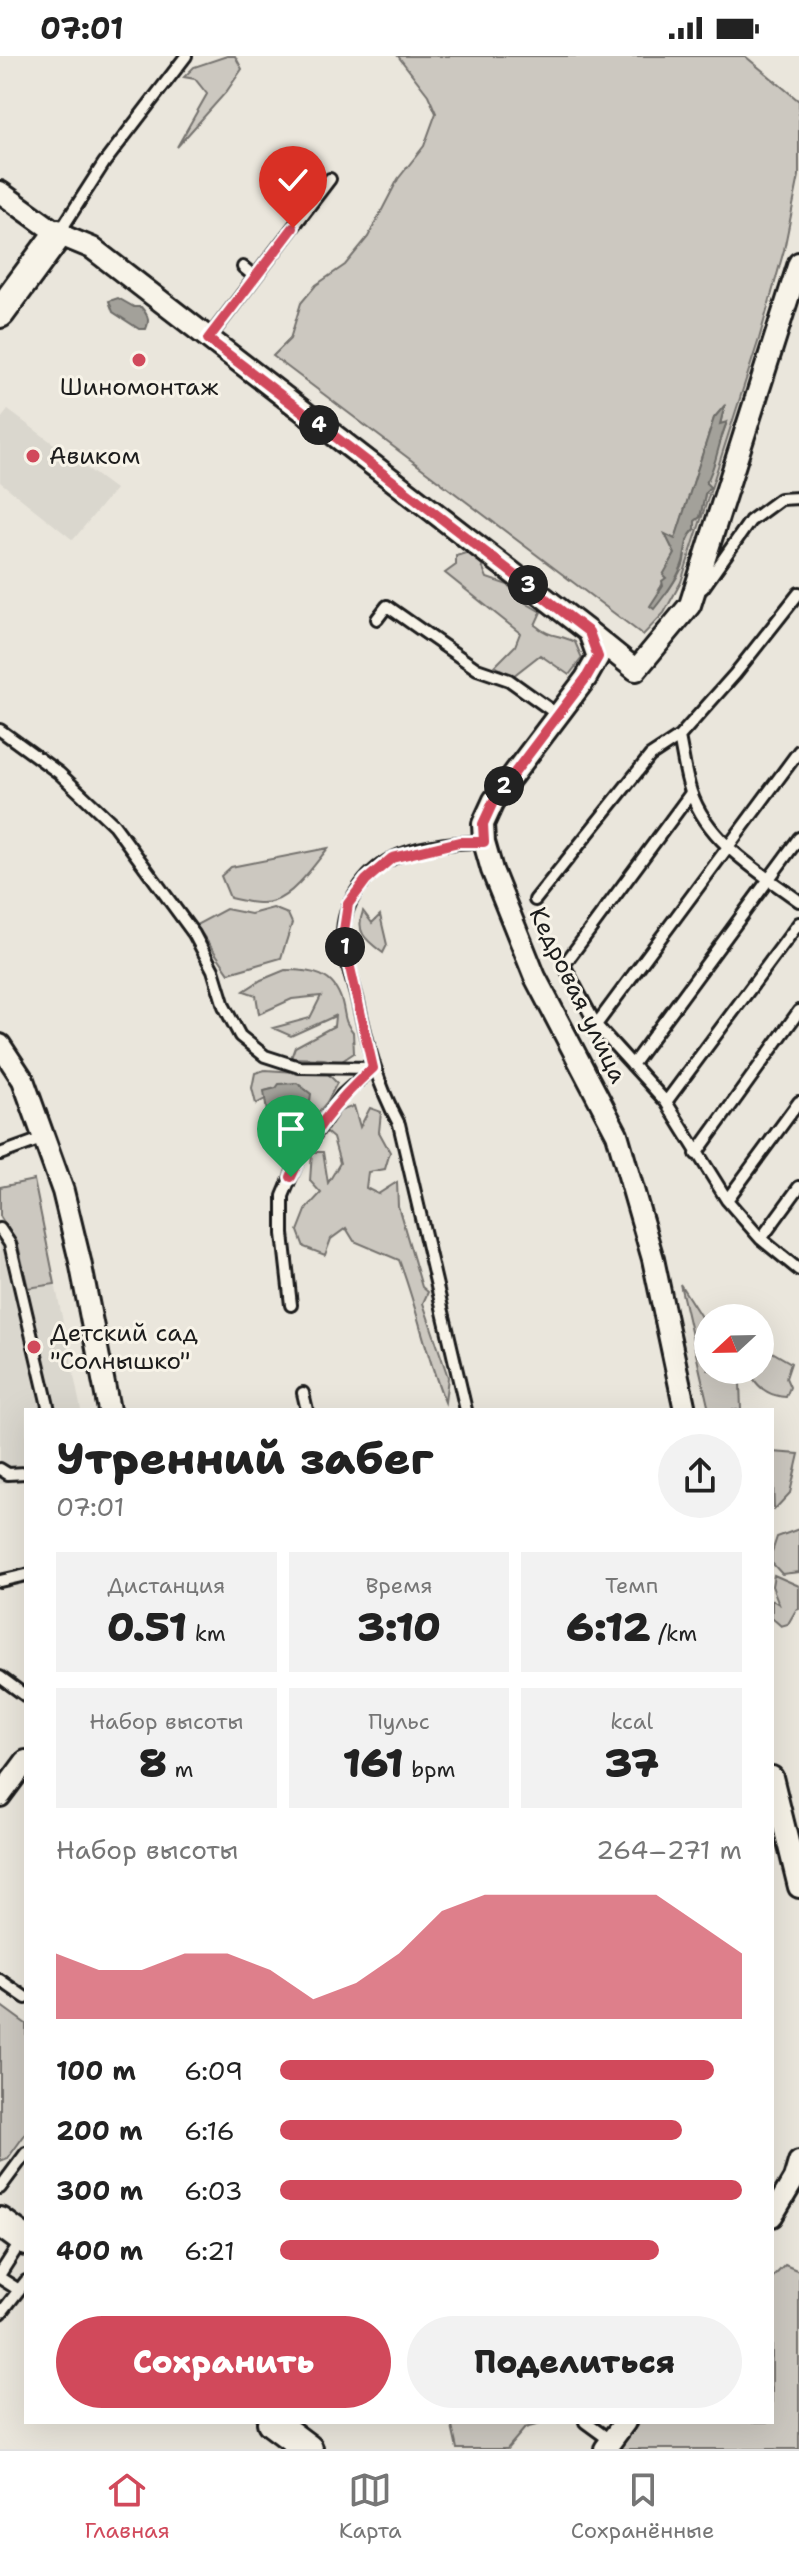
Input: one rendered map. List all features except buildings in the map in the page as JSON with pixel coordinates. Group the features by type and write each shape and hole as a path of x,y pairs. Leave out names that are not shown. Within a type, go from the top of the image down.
{"street":[{"path":"0,192 58,234 92,248 636,670 690,605 799,263"},
{"path":"0,313 58,234"},
{"path":"484,842 483,824 494,800 598,657 589,632"},
{"name":"Кедровая улица","path":"484,842 535,977 617,1134 653,1259 685,1408"},
{"path":"0,1045 23,1080 63,1191 109,1408"},
{"path":"0,1796 24,1764"},
{"path":"774,1785 799,1887"},
{"path":"774,2213 794,2179 799,2162"},
{"path":"0,2222 24,2240"},
{"path":"275,2424 308,2449"},
{"path":"608,2445 624,2424"}],"lane":[{"path":"58,234 104,163 186,56"},
{"path":"208,339 330,179"},
{"path":"243,267 255,277"},
{"path":"690,605 750,521 780,499 799,498"},
{"path":"535,900 650,756 679,737 735,674 799,593"},
{"path":"377,619 387,606 477,669 509,680 558,715"},
{"path":"0,730 59,773 114,825 194,934 213,970 224,1006 240,1036 265,1056 299,1067 373,1068"},
{"path":"679,737 691,793 709,828 799,901"},
{"path":"596,1025 799,751"},
{"path":"691,793 564,965 596,1025 666,1102 727,1200 761,1239 799,1270"},
{"path":"632,1065 799,838"},
{"path":"466,1408 399,1124 373,1068 343,937 348,904 366,880 392,858 459,842 484,842"},
{"path":"666,1102 799,923"},
{"path":"696,1154 799,1011"},
{"path":"291,1305 283,1234 283,1196 298,1160 342,1095 373,1068"},
{"path":"727,1200 799,1102"},
{"path":"0,1154 44,1138"},
{"path":"761,1239 799,1187"},
{"path":"0,1229 10,1244 49,1408"},
{"path":"303,1393 307,1408"},
{"path":"0,1469 8,1474 24,1473"},
{"path":"0,1581 24,1575"},
{"path":"0,1677 24,1695"},
{"path":"0,1980 24,1997"},
{"path":"0,2188 24,2156"},
{"path":"1,2313 22,2285 0,2276 24,2240"},
{"path":"587,2424 608,2445"}],"shaded area":[{"path":"235,56 242,69 227,91 177,147 207,94 195,79 184,77 194,67"},
{"path":"398,56 745,56 799,101 799,176 784,250 759,339 681,582 664,613 643,635 273,356 290,339 301,303 316,285 345,265 368,237 398,179 424,146 436,113 428,95","holes":["724,407 720,425 726,424 705,484 710,487 688,540 683,565 668,591 659,590 675,554 666,535 675,540 714,418"]},
{"path":"118,298 134,307 141,307 148,318 146,329 139,329 113,312 109,301"},
{"path":"725,405 720,424 727,422 706,483 710,487 705,494 700,517 695,521 680,571 654,609 650,606 663,586 662,581 666,578 663,575 675,554 665,534 675,539 714,418"},
{"path":"8,410 115,489 73,540 0,482 0,420"},
{"path":"469,552 481,563 487,578 508,585 519,599 541,612 535,625 545,632 575,642 582,658 569,675 540,655 513,676 495,666 515,646 520,633 445,573 456,565 456,556"},
{"path":"328,848 296,886 282,898 269,902 230,898 221,876 231,867"},
{"path":"273,908 288,914 292,923 281,958 229,973 196,925 226,909 251,914"},
{"path":"363,911 372,923 380,915 387,945 383,953 361,931"},
{"path":"285,970 313,972 334,985 353,1032 354,1053 339,1063 324,1059 291,1058 295,1047 334,1026 335,1016 291,1036 273,1028 310,1018 321,996 292,999 259,1014 256,995 244,991"},
{"path":"265,1070 328,1074 337,1083 327,1102 308,1125 299,1120 309,1108 276,1088 265,1091 265,1099 256,1104 252,1088 255,1073"},
{"path":"297,1083 311,1094 309,1108 299,1120 279,1121 267,1113 264,1091 279,1084"},
{"path":"354,1106 360,1127 370,1108 381,1112 379,1132 390,1152 385,1169 368,1172 366,1188 378,1194 397,1182 398,1206 422,1287 428,1292 423,1303 448,1377 445,1402 399,1260 354,1241 346,1228 331,1239 325,1255 304,1247 298,1231 307,1208 321,1193 310,1181 312,1152 323,1152 328,1183 340,1163 333,1138 326,1132 340,1111"},
{"name":"Детский сад \"Солнышко\"","path":"34,1180 81,1408 24,1408 24,1479 0,1484 0,1187"},
{"path":"34,1180 55,1284 28,1288 18,1245 0,1216 0,1187"},
{"path":"680,1284 694,1306 694,1345"},
{"path":"774,1353 791,1363 786,1378 790,1387 786,1397 758,1384 774,1384"},
{"path":"703,1384 740,1384 741,1408 709,1408"},
{"path":"774,1452 799,1454 790,1493 774,1510"},
{"path":"799,1529 799,1572 782,1574 774,1565 777,1537"},
{"path":"774,1575 799,1586 799,1609 788,1624 781,1626 774,1620 774,1601 779,1604 774,1591"},
{"path":"0,2005 24,2023 24,2136 8,2158 0,2161"},
{"path":"785,2265 799,2271 799,2449 619,2449 638,2424 774,2424 774,2276"},
{"path":"451,2424 540,2424 525,2428 507,2449 457,2449"}],"place":[{"name":"Шиномонтаж","path":"139,360"},
{"name":"Авиком","path":"33,456"},
{"name":"Детский сад \"Солнышко\"","path":"34,1347"}],"route":[{"path":"291,1177 298,1160 342,1095 373,1068 343,937 348,904 366,880 392,858 429,847 484,842 483,824 494,800 586,678 598,657 589,632 208,339 293,228"}]}
